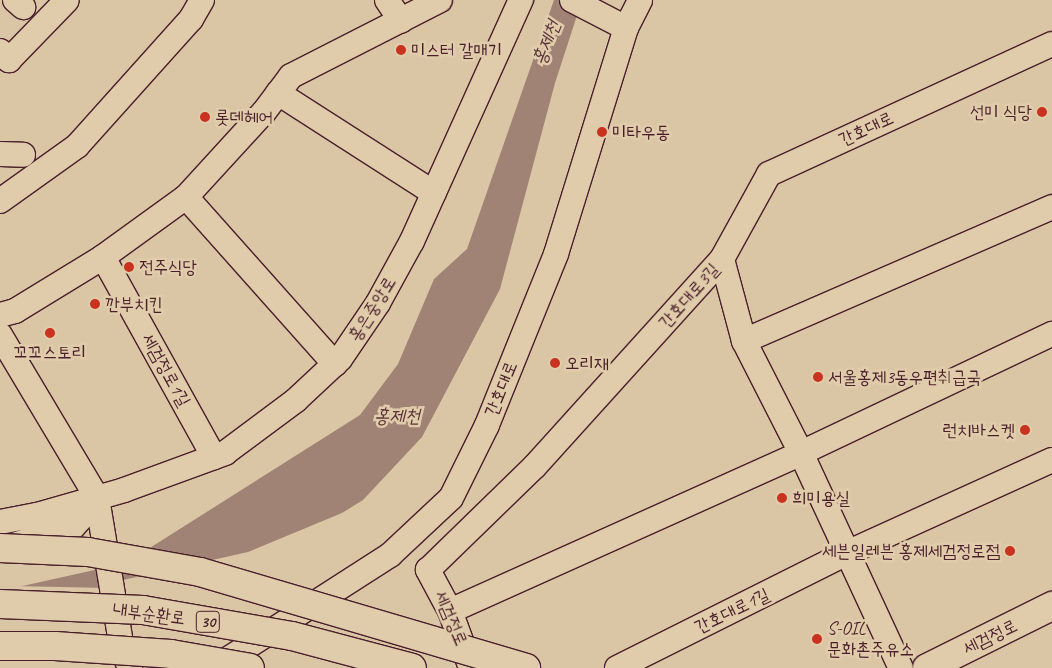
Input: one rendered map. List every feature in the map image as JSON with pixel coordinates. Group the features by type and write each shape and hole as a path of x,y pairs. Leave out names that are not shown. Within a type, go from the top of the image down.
{"main road":[{"name":"홍은중앙로","path":"0,550 60,532 72,525 97,498"},
{"path":"0,550 88,552 200,572 526,668"},
{"name":"내부순환로","path":"0,604 143,610 292,636 412,668"},
{"name":"세검정로","path":"927,668 1052,606"},
{"name":"30","path":"0,646 55,646 171,654 250,668"}],"street":[{"path":"0,51 9,60 67,0"},
{"path":"0,200 77,146 191,19 202,0"},
{"path":"387,0 401,21"},
{"path":"0,315 15,311 103,257 186,197 291,76 440,0"},
{"name":"홍은중앙로","path":"0,522 37,515 97,498 225,453 296,400 335,364 378,303 434,193 521,0"},
{"path":"572,0 626,28"},
{"name":"간호대로","path":"214,668 390,555 451,498 487,425 556,254 626,28 640,0"},
{"name":"간호대로","path":"722,259 769,174 1052,44"},
{"path":"278,93 434,193"},
{"path":"186,197 335,364"},
{"path":"901,668 801,453 744,340 1052,207"},
{"name":"세검정로1길","path":"103,257 214,457"},
{"name":"간호대로3길","path":"722,259 744,340"},
{"name":"간호대로3길","path":"428,570 535,466 722,259"},
{"path":"450,611 801,453 1052,334"},
{"path":"0,335 97,498 102,538 121,638 130,668"},
{"name":"간호대로1길","path":"617,668 847,553 1052,460"},
{"name":"세검정로","path":"428,570 450,611 471,668"}],"water":[{"name":"홍제천","path":"554,0 582,0 555,83 500,289 422,437 363,500 342,513 248,552 123,580 18,618 0,591 126,563 360,415 398,364 434,279 467,249"}],"pier":[{"path":"13,586 108,588 19,620 0,623 0,589"}],"place":[{"name":"미스터 갈매기","path":"401,50"},
{"name":"선미 식당","path":"1042,112"},
{"name":"롯데헤어","path":"205,117"},
{"name":"미타우동","path":"602,132"},
{"name":"전주식당","path":"129,267"},
{"name":"깐부치킨","path":"95,304"},
{"name":"꼬꼬스토리","path":"50,333"},
{"name":"오리재","path":"555,363"},
{"name":"서울홍제3동우편취급국","path":"818,377"},
{"name":"런치바스켓","path":"1025,430"},
{"name":"희미용실","path":"782,498"},
{"name":"세븐일레븐 홍제세검정로점","path":"1010,551"},
{"name":"S-OIL 문화촌주유소","path":"817,639"}]}
